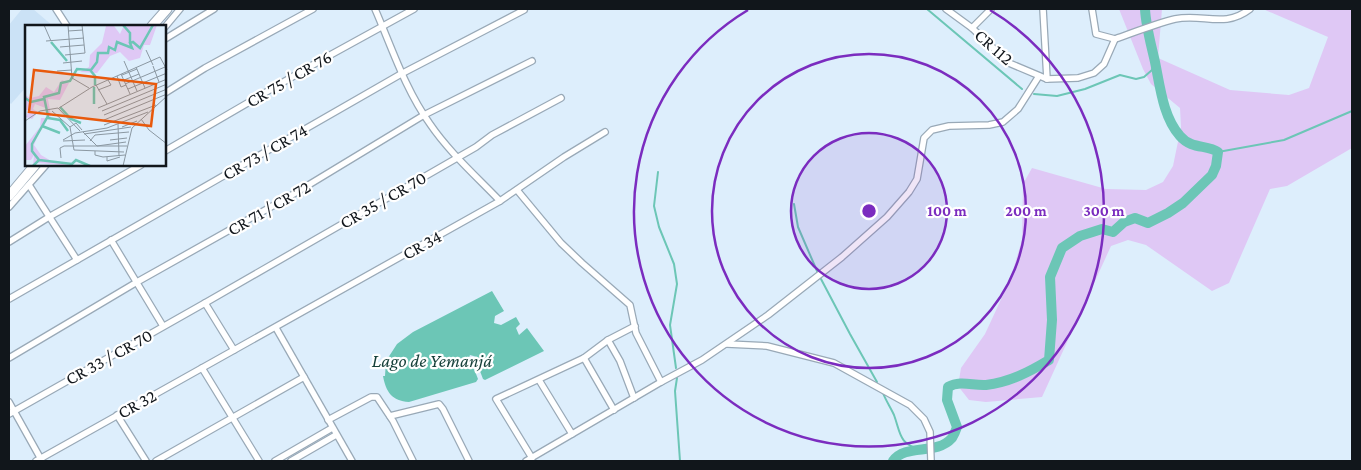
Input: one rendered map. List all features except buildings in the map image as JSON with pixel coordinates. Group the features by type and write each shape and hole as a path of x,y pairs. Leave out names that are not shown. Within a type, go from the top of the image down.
{"main road":[{"path":"153,25 167,9"},
{"path":"9,196 34,166"}],"street":[{"path":"56,9 66,25"},
{"path":"174,33 166,26 180,9"},
{"path":"166,38 214,9"},
{"path":"166,92 205,68 313,9"},
{"path":"375,9 401,74 430,125 457,157 500,201"},
{"name":"CR 75 / CR 76","path":"166,150 414,9"},
{"name":"CR 112","path":"946,9 972,28 1009,63 1047,79 1078,78 1094,73 1104,64 1115,38"},
{"path":"972,28 991,9"},
{"path":"1043,9 1047,79"},
{"path":"1092,9 1096,34 1115,38 1174,19 1192,16 1220,20 1241,16 1250,9"},
{"name":"CR 73 / CR 74","path":"9,299 401,74 524,10"},
{"name":"CR 71 / CR 72","path":"9,358 137,282 292,196 424,115 532,61"},
{"path":"635,326 608,340 584,358 496,399 529,460 702,360 768,315 834,263 887,217 909,192 917,178 924,138 932,130 949,126 989,125 1003,122 1018,109 1039,76"},
{"name":"CR 35 / CR 70","path":"205,303 476,147 492,135 561,98"},
{"name":"CR 34","path":"234,350 500,201 564,157 605,132"},
{"path":"9,207 45,166"},
{"path":"9,242 48,217 138,166"},
{"path":"29,184 76,260"},
{"path":"517,190 561,243 630,305 636,333 662,382"},
{"path":"111,240 163,326"},
{"path":"205,303 234,350"},
{"name":"CR 33 / CR 70","path":"11,412 205,303"},
{"path":"276,328 352,461"},
{"path":"608,340 620,361 634,398"},
{"path":"725,344 767,346 834,363 910,405 924,419 930,432 931,461"},
{"name":"CR 32","path":"40,460 234,350"},
{"path":"584,358 614,410"},
{"path":"202,368 234,417 259,461"},
{"path":"156,461 304,377"},
{"path":"539,380 572,434"},
{"path":"328,420 377,397 390,416 413,461"},
{"path":"9,402 11,412 40,460"},
{"path":"390,416 439,404 469,461"},
{"path":"117,415 146,461"},
{"path":"275,461 332,428"},
{"path":"291,461 336,435"}],"shaded area":[{"path":"22,9 33,9 52,25 25,25 25,88 11,104 9,102 9,25"},
{"path":"1119,9 1162,9 1158,58 1230,90 1289,95 1309,88 1328,37 1263,9 1352,9 1352,148 1287,186 1270,189 1229,283 1212,291 1146,245 1128,240 1111,246 1042,397 986,402 969,400 958,386 961,368 985,334 1010,280 1022,240 1023,184 1032,168 1106,189 1146,190 1163,182 1173,166 1181,127 1180,108 1151,84"}],"water":[{"name":"Lago de Yemanjá","path":"492,291 504,311 495,316 494,323 501,325 516,317 520,324 516,328 519,335 527,328 544,351 485,380 475,358 477,357 470,355 468,360 471,361 478,379 476,382 409,402 394,398 386,387 383,376 385,376 386,361 397,344 413,332"}],"waterway":[{"path":"927,9 1022,89"},
{"path":"893,461 905,452 938,447 952,438 957,427 947,400 948,387 958,384 986,385 1003,382 1049,360 1052,320 1050,277 1062,248 1080,236 1102,229 1113,232 1124,222 1135,218 1148,223 1183,203 1212,175 1216,166 1218,152 1194,145 1185,140 1174,128 1166,111 1145,9"},
{"path":"1034,94 1057,96 1085,89 1120,75 1136,79 1144,77 1152,70 1154,61"},
{"path":"1218,152 1284,140 1352,111"},
{"path":"658,172 654,206 659,227 674,264 677,284 670,325 676,368"},
{"path":"794,204 798,227 817,271"},
{"path":"821,279 877,382"},
{"path":"677,378 675,391 680,461"},
{"path":"883,393 894,415 901,437 908,444 921,450"}]}
